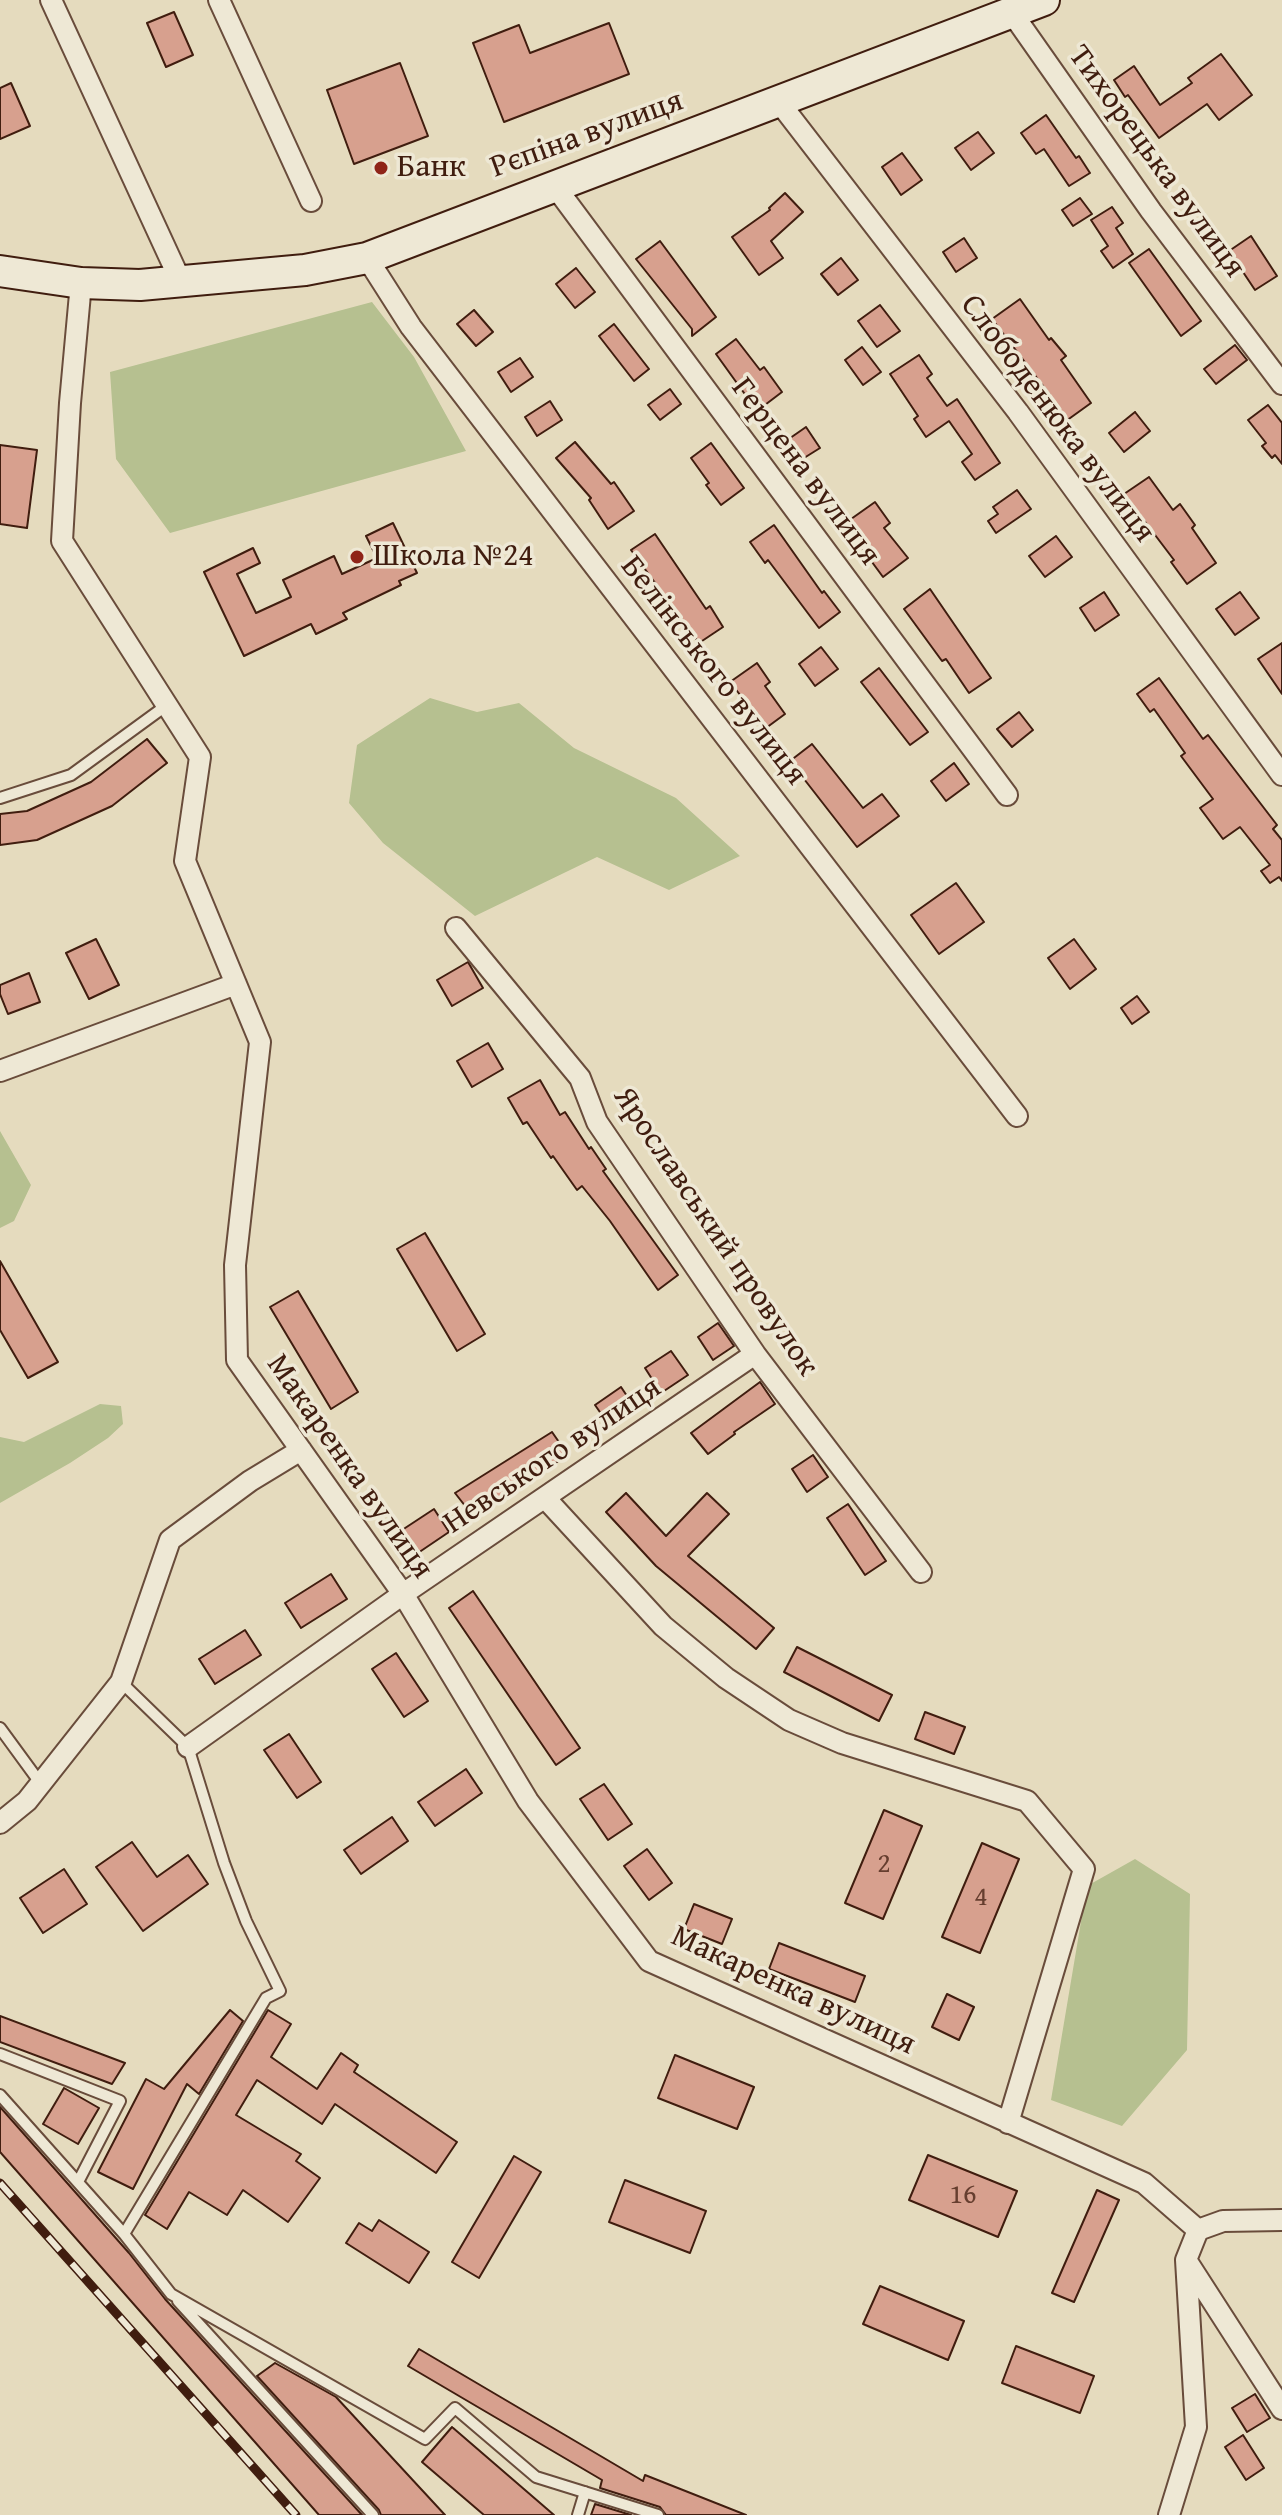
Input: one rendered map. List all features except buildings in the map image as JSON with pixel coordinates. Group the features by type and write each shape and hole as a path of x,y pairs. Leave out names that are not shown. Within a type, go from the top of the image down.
{"street":[{"path":"51,0 181,282"},
{"path":"219,0 311,201"},
{"name":"Рєпіна вулиця","path":"3,266 81,283 140,285 305,270 367,258 1044,0"},
{"name":"Тихорецька вулиця","path":"1012,13 1151,211 1282,384"},
{"name":"Слободенюка вулиця","path":"779,102 1018,412 1282,775"},
{"name":"Герцена вулиця","path":"554,185 1007,795"},
{"name":"Белінського вулиця","path":"367,258 411,327 1017,1116"},
{"name":"Макаренка вулиця","path":"81,283 62,541 200,757 185,861 260,1042 235,1265 237,1360 403,1594 528,1801 649,1961 1144,2183 1198,2230"},
{"name":"Ярославський провулок","path":"456,928 580,1078 597,1122 755,1354 921,1572"},
{"path":"0,1071 236,984"},
{"name":"Невського вулиця","path":"188,1747 403,1594 755,1354"},
{"path":"0,1823 27,1801 121,1682 170,1540 250,1481 301,1450"},
{"path":"546,1499 663,1626 726,1678 789,1720 842,1743 1027,1801 1084,1869 1008,2123"},
{"path":"1169,2515 1196,2427 1186,2260 1198,2230 1223,2221 1282,2220"},
{"path":"1186,2260 1282,2409"}],"lane":[{"path":"0,798 71,775 167,705"},
{"path":"121,1682 188,1747 224,1863 246,1921 280,1991 266,1998 124,2234"},
{"path":"0,1728 41,1784"},
{"path":"0,2054 120,2101 78,2182"},
{"path":"0,2095 124,2234 171,2294 373,2515"},
{"path":"171,2294 425,2439 455,2408 536,2477 653,2514"},
{"path":"578,2515 585,2492"}],"green space":[{"path":"372,302 414,357 466,451 170,533 116,459 110,372"},
{"path":"430,698 477,712 519,703 574,748 676,798 740,856 669,890 597,857 475,916 383,843 349,803 357,745"},
{"path":"0,1131 31,1185 14,1221 0,1228"},
{"path":"100,1404 121,1406 123,1424 70,1463 0,1503 0,1437 24,1442"},
{"path":"1135,1859 1190,1894 1187,2050 1122,2126 1051,2100 1087,1886"}],"railway":[{"path":"0,2183 296,2515"}],"place":[{"name":"Банк","path":"381,168"},
{"name":"Школа №24","path":"357,557"}]}
